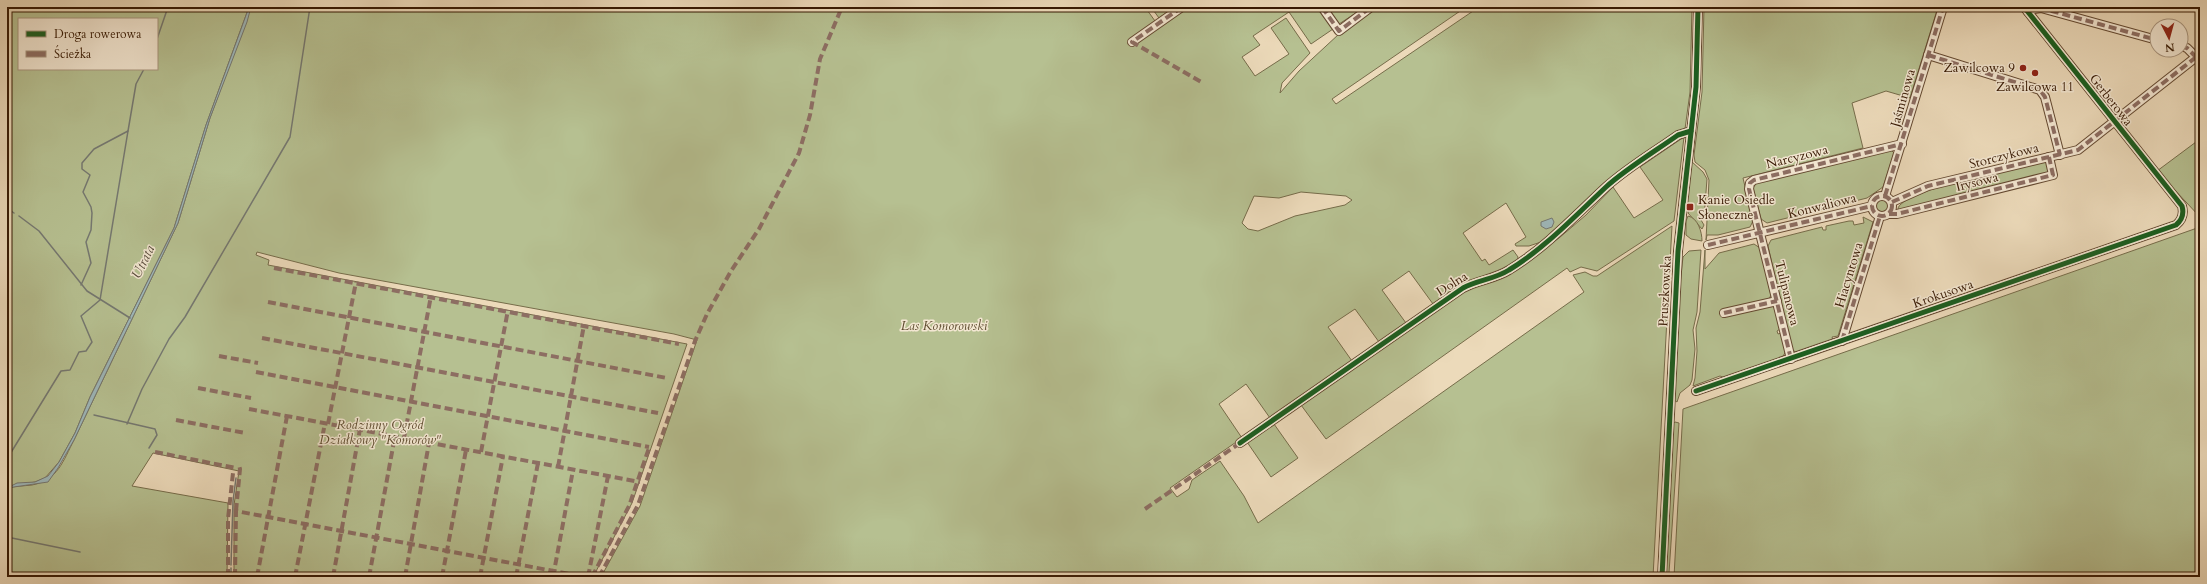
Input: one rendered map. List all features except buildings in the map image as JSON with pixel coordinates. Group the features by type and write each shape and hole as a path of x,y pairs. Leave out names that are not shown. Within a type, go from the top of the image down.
{"street":[{"path":"1132,42 1182,7"},
{"path":"1322,7 1339,31 1371,7"},
{"name":"Pruszkowska","path":"1662,577 1679,245 1696,87 1698,7"},
{"name":"Jaśminowa","path":"1885,196 1943,7"},
{"path":"2026,10 2041,8 2149,38"},
{"name":"Gerberowa","path":"2026,10 2182,206"},
{"path":"2189,49 2198,55"},
{"path":"1928,55 2040,90 2045,96 2060,155"},
{"name":"Storczykowa","path":"1892,202 1928,186 2078,150 2198,55"},
{"name":"Dolna","path":"1240,443 1463,288 1480,280 1501,274 1517,265 1565,227 1607,186 1678,135 1691,131"},
{"name":"Narcyzowa","path":"1760,234 1749,188 1752,181 1902,144"},
{"name":"Irysowa","path":"1889,214 1897,214 2053,175 2049,157"},
{"path":"1885,196 1892,202 1892,208 1889,214 1880,216 1874,212 1872,206 1876,197 1885,196"},
{"name":"Konwaliowa","path":"1708,245 1760,234 1872,206"},
{"name":"Krokusowa","path":"1696,391 2176,225 2183,215 2182,206"},
{"name":"Hiacyntowa","path":"1842,341 1880,216"},
{"name":"Tulipanowa","path":"1760,234 1791,359"},
{"path":"1724,313 1777,301"}],"green space":[{"path":"7,7 249,7 206,125 174,228 90,397 75,433 59,462 45,478 35,482 7,487"},
{"path":"251,7 1145,7 1155,21 1137,42 1189,7 1318,7 1333,29 1311,44 1289,12 1253,36 1260,45 1242,57 1255,76 1289,54 1271,28 1286,18 1310,53 1282,83 1280,93 1299,71 1339,34 1379,7 1466,7 1332,99 1336,104 1479,7 1692,7 1690,92 1685,129 1635,164 1544,241 1529,246 1516,246 1515,244 1526,237 1506,203 1463,233 1482,261 1485,259 1489,265 1513,250 1518,257 1517,262 1433,304 1409,271 1382,290 1406,323 1379,342 1355,309 1328,327 1352,361 1270,418 1246,384 1219,404 1242,438 1170,488 1177,497 1189,489 1192,480 1220,461 1244,496 1258,523 1584,292 1573,275 1585,272 1593,276 1597,276 1672,226 1653,577 601,577 640,506 697,340 674,334 339,273 257,252 256,255 269,260 268,265 687,344 632,503 593,577 234,577 234,505 239,471 153,453 132,486 228,503 227,577 7,577 7,488 32,485 48,479 63,462 178,223 210,118","holes":["1301,192 1346,196 1352,200 1345,205 1295,216 1258,231 1248,229 1242,223 1254,196 1279,198"]},
{"path":"1151,7 1175,7 1159,18"},
{"path":"1327,7 1361,7 1362,9 1339,24"},
{"path":"1704,7 1938,7 1910,98 1886,91 1852,103 1863,148 1743,178 1753,221 1750,227 1718,235 1707,235 1706,240 1709,180 1705,170 1695,162 1694,155 1702,92"},
{"path":"1684,137 1674,221 1597,271 1581,267 1570,272 1567,268 1326,439 1301,405 1465,290 1504,276 1559,238 1586,215 1613,187 1634,218 1663,200 1640,167"},
{"path":"2200,139 2200,217 2157,171"},
{"path":"1890,149 1894,153 1883,187 1867,198 1767,223 1761,219 1753,188 1757,182"},
{"path":"1691,161 1703,172 1707,179 1704,218 1701,220 1704,225 1702,229 1688,213 1691,206 1688,205 1687,201"},
{"path":"2042,161 2048,162 2051,172 1900,211 1898,209 1904,202 1938,187"},
{"path":"1879,198 1885,198 1889,202 1889,208 1885,212 1879,212 1875,208 1875,202"},
{"path":"1688,216 1697,222 1702,241 1691,239 1686,235 1686,221"},
{"path":"1863,217 1873,222 1838,336 1832,337 1833,340 1796,352 1792,350 1768,246 1771,240 1822,227 1823,230 1826,230 1826,226 1849,221 1853,221 1854,225 1864,223"},
{"path":"2200,227 2200,577 1674,577 1683,409"},
{"path":"1754,244 1760,248 1771,295 1768,301 1722,312 1722,317 1770,305 1775,308 1780,329 1777,331 1778,334 1781,333 1786,351 1782,358 1725,378 1720,376 1693,386 1697,351 1696,328 1700,312 1705,250 1705,269 1719,253"},
{"path":"1701,250 1697,312 1693,330 1695,349 1692,380 1690,385 1680,393 1677,402 1674,400 1679,294 1683,257 1689,251"},
{"path":"1675,422 1679,423 1669,573 1668,577 1663,577 1672,424"},
{"path":"1274,424 1298,458 1271,477 1247,442"}],"water":[{"path":"249,7 251,7 247,22 210,118 178,223 74,440 48,482 7,488 17,483 35,482 48,476 59,462 75,433 90,397 174,228 206,125"},
{"path":"1552,218 1554,222 1552,227 1546,229 1541,226 1541,222"}],"waterway":[{"path":"158,36 168,7"},
{"path":"127,424 142,389 169,339 185,317 290,137 310,7"},
{"path":"81,285 91,263 86,242 91,230 92,213 91,207 83,192 90,175 82,169 82,163 94,149 128,131 136,84 143,70"},
{"path":"7,459 61,371 70,370 79,352 86,351 92,342 81,316 100,300 128,131"},
{"path":"7,208 14,213"},
{"path":"19,216 39,231 87,291 130,318"},
{"path":"94,415 155,429 157,435 149,448"},
{"path":"231,565 233,501 236,478"},
{"path":"7,537 80,552"},
{"path":"231,568 231,577"}],"marked path":[{"path":"599,577 638,505 695,341 707,314 731,271 759,229 799,153 810,115 820,59 842,7"},
{"path":"1182,7 1132,42 1203,83"},
{"path":"1322,7 1339,31 1371,7"},
{"path":"1885,196 1943,7"},
{"path":"2028,12 2041,8 2149,38"},
{"path":"2189,50 2196,57"},
{"path":"1892,202 1928,186 2078,150 2200,54"},
{"path":"1928,55 2040,90 2045,97 2060,155"},
{"path":"1791,359 1749,189 1750,183 1754,180 1902,144"},
{"path":"1889,214 1897,214 2053,175 2049,157"},
{"path":"1878,196 1886,196 1892,202 1892,206 1892,210 1886,216 1878,216 1872,210 1872,202 1878,196"},
{"path":"1708,245 1872,206"},
{"path":"1842,341 1880,216"},
{"path":"274,268 679,344"},
{"path":"328,424 356,282"},
{"path":"404,438 431,296"},
{"path":"1724,313 1777,301"},
{"path":"268,302 667,378"},
{"path":"481,452 508,310"},
{"path":"558,467 584,325"},
{"path":"262,338 658,413"},
{"path":"219,356 258,363"},
{"path":"256,372 649,447"},
{"path":"198,388 251,398"},
{"path":"249,409 640,482"},
{"path":"257,577 287,416"},
{"path":"176,420 245,433"},
{"path":"295,577 325,423"},
{"path":"333,577 360,429"},
{"path":"369,577 395,436"},
{"path":"405,577 429,443"},
{"path":"1145,509 1240,443"},
{"path":"592,577 629,506 649,448"},
{"path":"442,577 466,450"},
{"path":"155,452 236,468"},
{"path":"480,577 503,456"},
{"path":"516,577 538,463"},
{"path":"236,511 240,469 239,465"},
{"path":"553,577 573,470"},
{"path":"228,577 228,519 233,473"},
{"path":"588,577 608,476"},
{"path":"235,577 236,511 585,577"}],"cycle path":[{"path":"1662,577 1678,251 1696,87 1698,7"},
{"path":"1696,391 2176,225 2180,221 2183,211 2182,206 2024,7"},
{"path":"1240,443 1463,288 1492,278 1509,270 1547,242 1623,173 1678,135 1691,131"}],"place":[{"name":"Zawilcowa 9","path":"2023,68"},
{"name":"Zawilcowa 11","path":"2035,73"},
{"name":"Kanie Osiedle Słoneczne","path":"1690,207"}],"water label":[{"name":"Utrata","path":"143,262"}],"park label":[{"name":"Las Komorowski","path":"944,326"},
{"name":"Rodzinny Ogród Działkowy \"Komorów\"","path":"380,432"}]}
